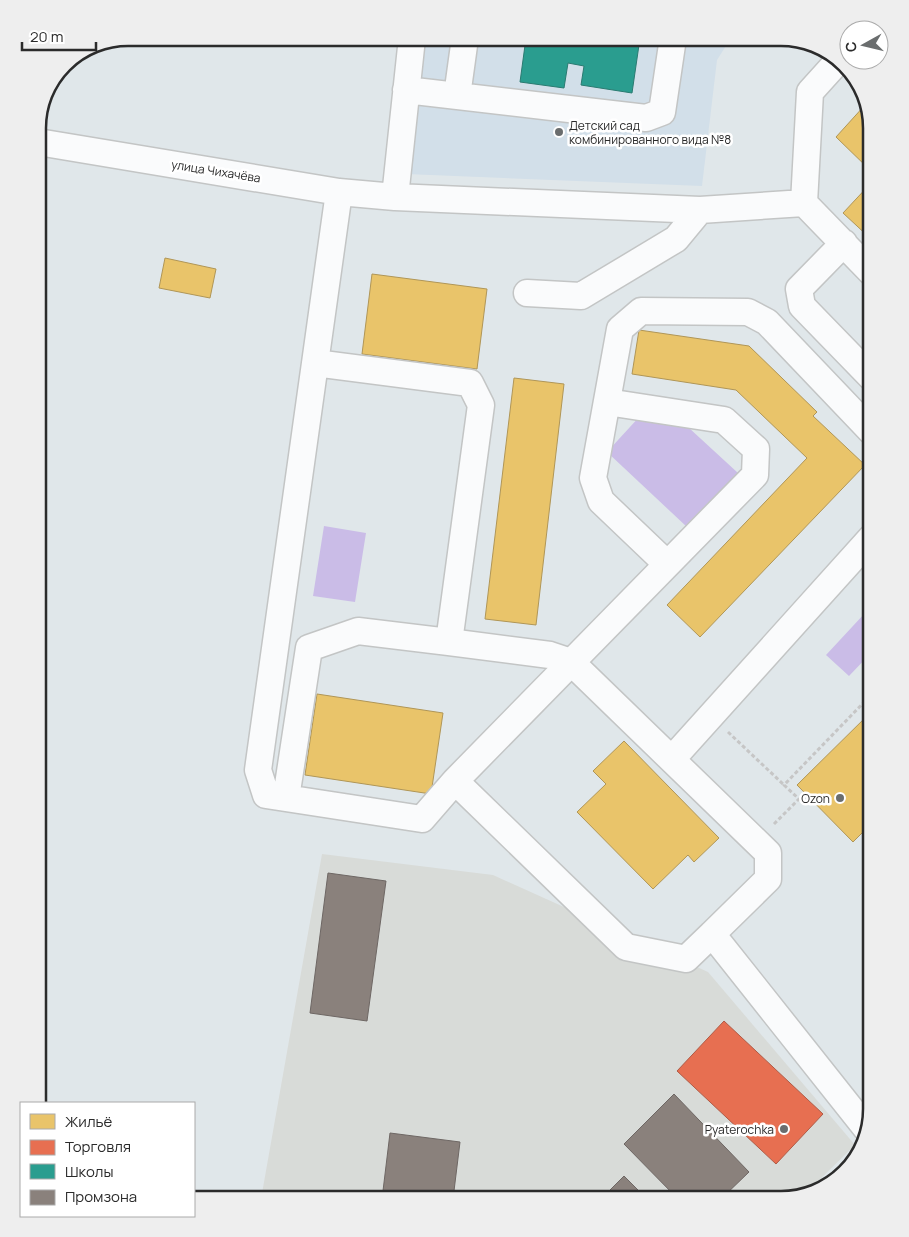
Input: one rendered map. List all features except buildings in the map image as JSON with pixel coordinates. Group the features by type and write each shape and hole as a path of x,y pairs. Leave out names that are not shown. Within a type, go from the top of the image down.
{"street":[{"path":"395,197 411,46"},
{"path":"457,96 464,46"},
{"path":"406,90 646,118 662,112 673,46"},
{"path":"834,66 810,92 804,203 863,263"},
{"name":"улица Чихачёва","path":"46,143 339,192 395,197 700,210 804,203"},
{"path":"339,192 258,770 266,795 422,819 455,781 755,474 756,449 724,420 606,402"},
{"path":"527,293 581,296 676,239 700,210"},
{"path":"844,243 800,289 802,306 863,368"},
{"path":"667,564 601,501 593,478 620,329 641,311 748,312 767,322 863,421"},
{"path":"315,363 470,383 481,405 449,642"},
{"path":"672,759 863,548"},
{"path":"286,798 309,648 358,631 550,655 571,662 768,853 768,879 686,958 626,947 455,781"},
{"path":"712,934 862,1122"}],"path":[{"path":"784,785 863,704"},
{"path":"711,715 799,799 756,842"}],"shaded area":[{"name":"Детский сад комбинированного вида №8","path":"421,46 726,46 717,60 702,186 406,174"},
{"path":"641,415 676,416 738,473 687,527 607,452"},
{"path":"324,526 366,533 355,602 313,596"},
{"path":"863,615 863,661 849,676 826,655"},
{"path":"322,854 493,875 708,972 855,1145 816,1183 802,1188 781,1191 262,1191"}],"place":[{"name":"Детский сад комбинированного вида №8","path":"559,132"},
{"name":"Ozon","path":"840,798"},
{"name":"Pyaterochka","path":"784,1129"}]}
